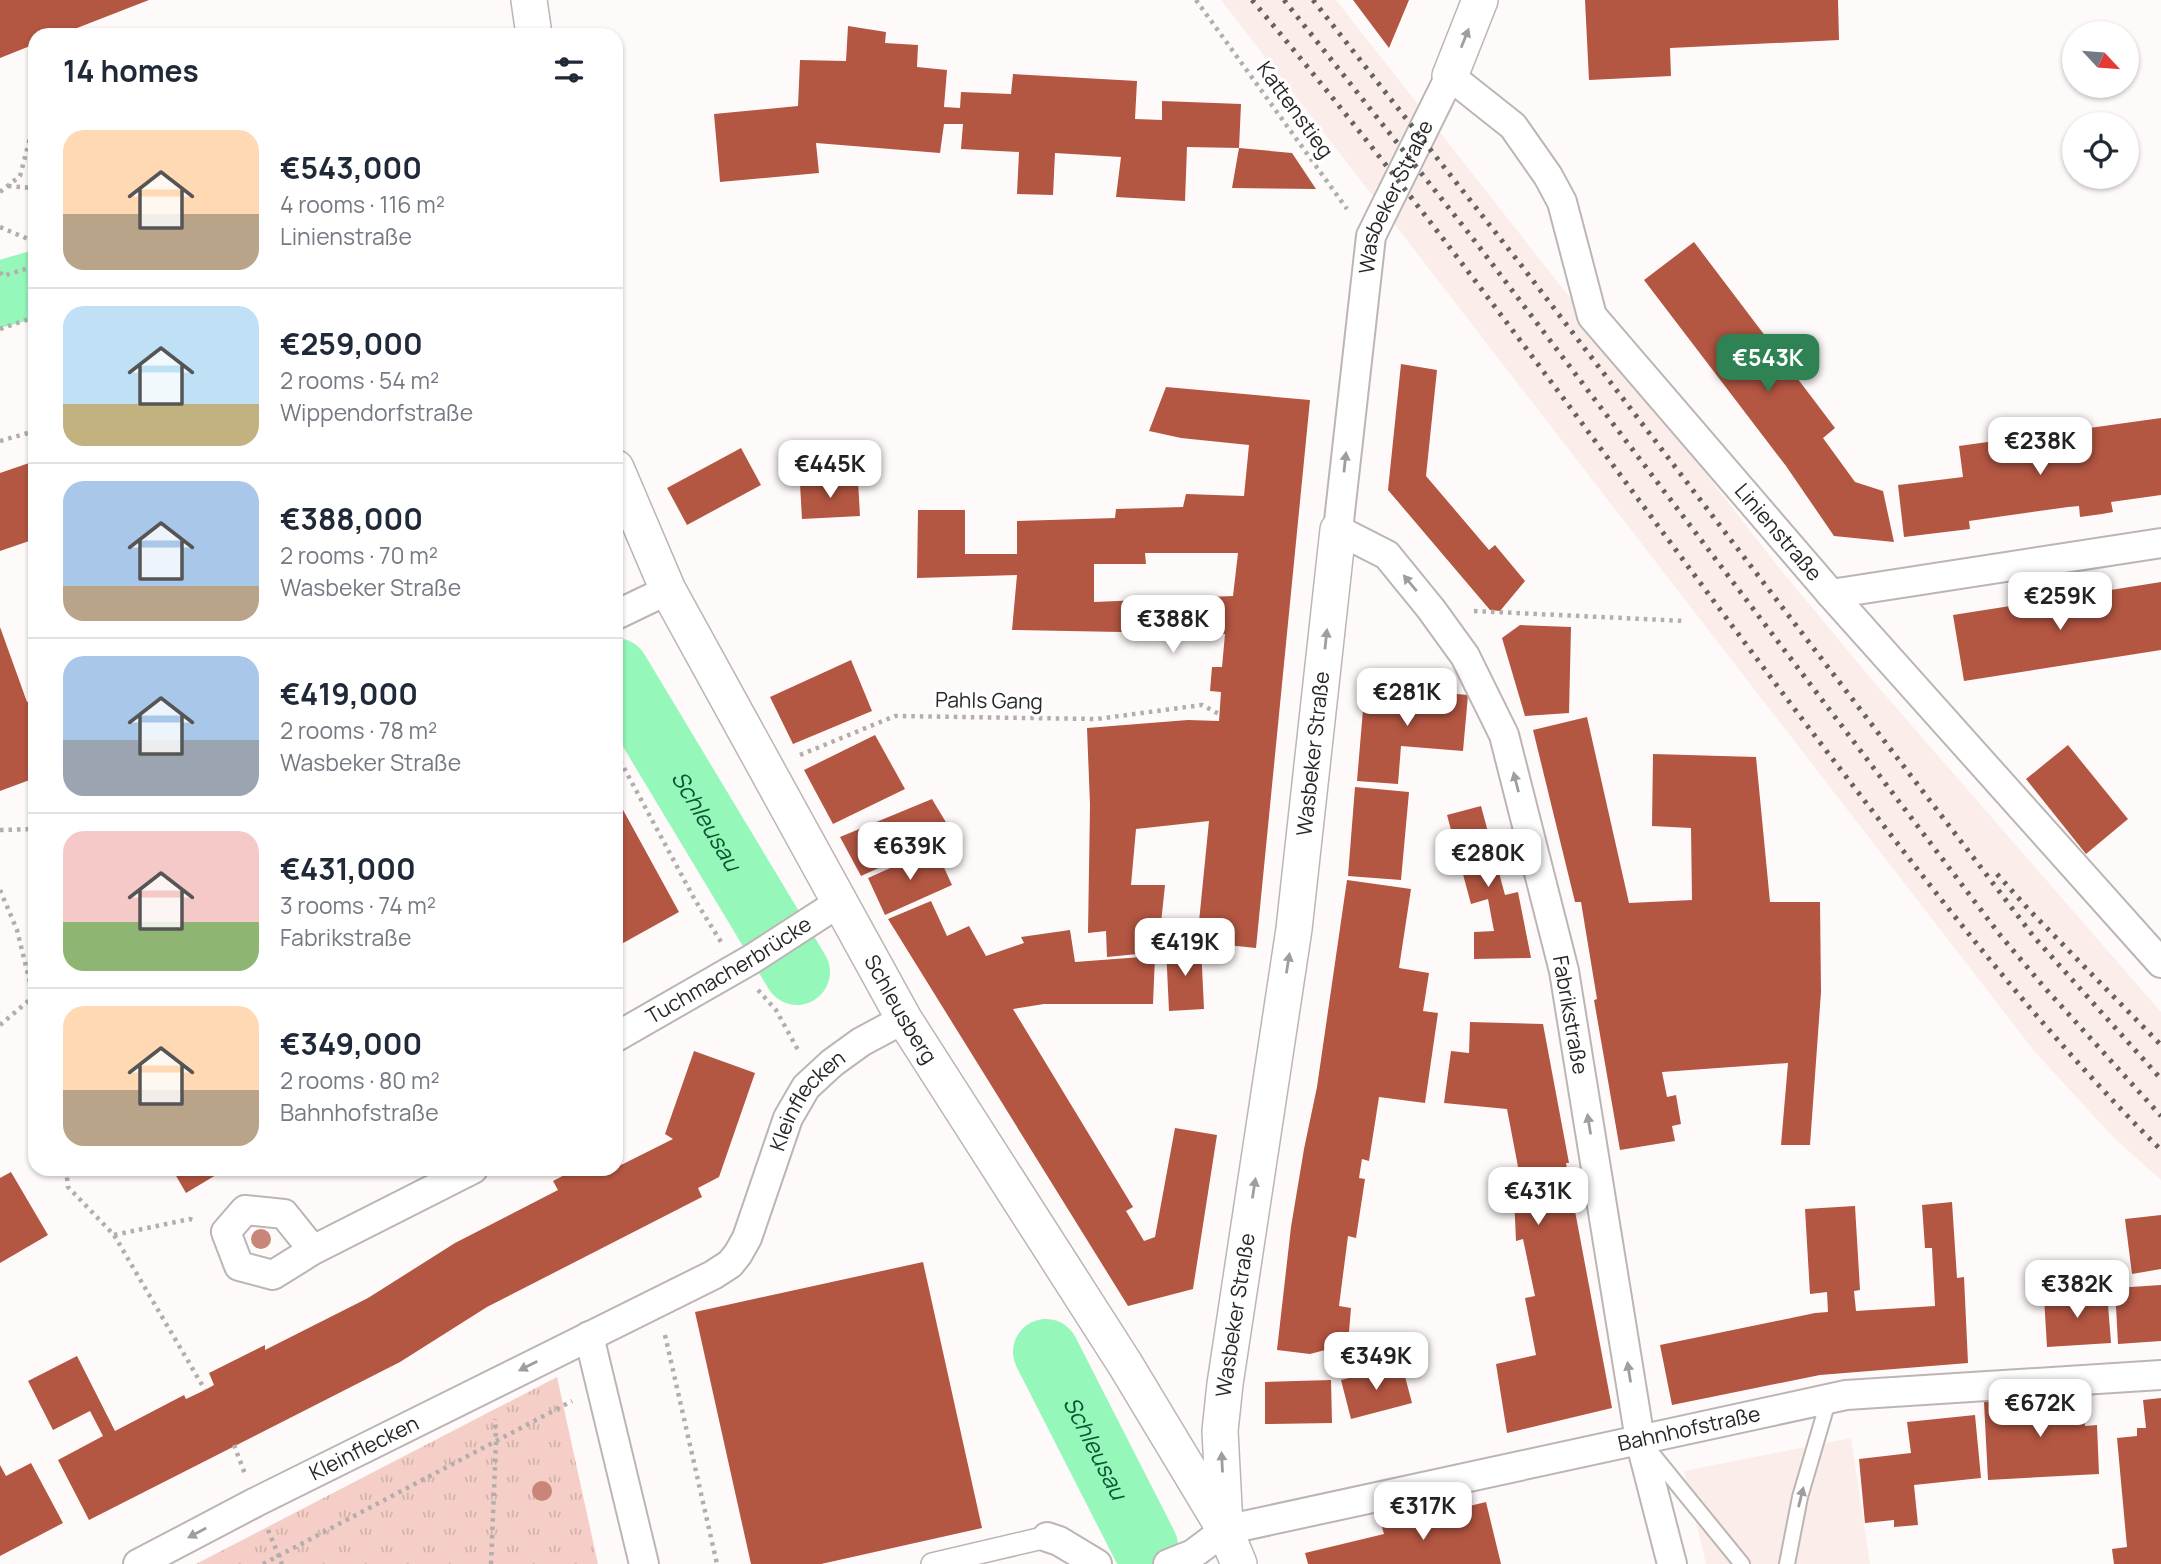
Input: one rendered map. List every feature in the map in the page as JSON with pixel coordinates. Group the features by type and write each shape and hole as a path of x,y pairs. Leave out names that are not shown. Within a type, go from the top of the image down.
{"street":[{"path":"529,0 533,28"},
{"name":"Wasbeker Straße","path":"1225,1530 1220,1431 1225,1384 1294,929 1371,236 1450,76 1480,0"},
{"name":"Linienstraße","path":"1450,76 1513,126 1548,176 1562,202 1592,316 1831,594 2161,963"},
{"name":"Schleusberg","path":"623,484 668,590 904,1019 1125,1364 1225,1530"},
{"name":"Fabrikstraße","path":"1338,530 1387,555 1431,609 1465,656 1504,735 1560,958 1640,1440 1672,1564"},
{"path":"1831,594 2161,543"},
{"path":"623,612 668,590"},
{"name":"Tuchmacherbrücke","path":"623,1033 745,963 840,902"},
{"name":"Kleinflecken","path":"138,1564 256,1502 713,1275 738,1254 747,1238 788,1118 806,1087 832,1063 861,1042 904,1019"},
{"path":"313,1250 284,1214 246,1210 226,1232 239,1266 273,1275 313,1250 459,1176"},
{"path":"589,1336 644,1564"},
{"name":"Bahnhofstraße","path":"1225,1530 1846,1395 2161,1375"},
{"path":"1168,1564 1193,1554 1225,1530 1239,1564"},
{"path":"932,1564 1047,1538 1059,1541 1097,1564"}],"lane":[{"path":"1787,1564 1800,1497 1829,1398"},
{"path":"1640,1440 1742,1564"}],"path":[{"name":"Kattenstieg","path":"1196,0 1356,220 1371,236"},
{"path":"0,192 20,176 28,146"},
{"path":"7,186 28,188"},
{"path":"0,227 28,239"},
{"path":"0,272 3,276 28,268"},
{"path":"0,329 28,319"},
{"path":"0,441 28,433"},
{"path":"1431,609 1685,621"},
{"name":"Pahls Gang","path":"766,769 895,716 1097,719 1202,705 1219,715"},
{"path":"623,766 695,900 745,963 776,1010 801,1055 806,1087"},
{"path":"0,830 28,829"},
{"path":"0,890 17,930 28,975"},
{"path":"0,1026 28,1005"},
{"path":"67,1176 68,1187 114,1235 205,1390"},
{"path":"114,1235 190,1219 226,1232"},
{"path":"658,1303 717,1564"},
{"path":"263,1564 601,1386"},
{"path":"479,1391 495,1419 491,1564"}],"shaded area":[{"path":"1221,0 1336,0 1776,564 1873,681 2161,1012 2161,1180 2114,1138 2035,1052"},
{"path":"1851,1438 1870,1564 1706,1564 1684,1471"}],"green space":[{"path":"557,1377 598,1564 196,1564"}],"building":[{"path":"0,0 149,0 77,28 28,28 28,47 0,58"},
{"path":"1353,0 1409,0 1389,48"},
{"path":"1585,0 1838,0 1839,40 1670,48 1671,76 1589,80"},
{"path":"848,26 886,32 885,43 918,45 917,67 947,70 944,107 960,108 961,92 1011,94 1013,74 1137,81 1135,119 1162,120 1162,101 1241,104 1239,148 1187,147 1185,201 1116,197 1121,157 1055,153 1053,195 1017,194 1019,152 961,149 963,124 944,124 940,153 816,143 819,173 720,182 714,114 798,106 800,60 846,61"},
{"path":"1239,148 1292,153 1316,189 1232,188"},
{"path":"1694,242 1835,428 1823,438 1855,482 1883,491 1894,542 1834,536 1786,466 1644,280"},
{"path":"1401,364 1437,370 1426,476 1489,550 1495,545 1525,581 1500,611 1490,610 1388,490"},
{"path":"1166,387 1310,400 1256,948 1197,942 1209,821 1136,829 1131,885 1165,885 1158,952 1107,957 1106,931 1088,933 1090,805 1087,728 1188,720 1219,721 1221,692 1210,691 1212,667 1222,667 1225,634 1012,630 1017,575 917,578 918,510 965,510 965,554 1017,554 1017,521 1115,518 1116,509 1183,507 1186,494 1244,496 1249,445 1181,438 1149,431","holes":["1145,553 1238,553 1233,596 1094,602 1094,564 1146,564"]},
{"path":"2161,418 2161,495 2111,502 2113,512 2102,514 2080,517 2079,506 2068,507 1969,521 1970,529 1904,537 1898,485 1963,477 1959,446"},
{"path":"741,448 761,485 687,525 667,488"},
{"path":"28,463 28,541 0,551 0,473"},
{"path":"858,481 860,516 802,519 800,484"},
{"path":"2161,582 2161,650 1964,681 1953,615"},
{"path":"1520,625 1571,627 1569,713 1525,716 1502,638"},
{"path":"0,627 28,702 28,781 0,791"},
{"path":"851,660 872,711 793,744 770,697"},
{"path":"1365,686 1468,695 1463,751 1401,746 1398,784 1357,781"},
{"path":"1587,717 1629,903 1692,900 1691,828 1652,826 1653,754 1756,757 1770,902 1820,902 1821,992 1810,1145 1781,1145 1788,1063 1662,1072 1667,1097 1676,1095 1681,1124 1672,1126 1675,1141 1620,1150 1594,1000 1597,999 1581,902 1575,902 1533,730"},
{"path":"875,735 905,789 833,824 804,770"},
{"path":"2068,745 2128,819 2086,854 2026,779"},
{"path":"1355,787 1409,792 1401,880 1348,876"},
{"path":"932,799 953,834 861,876 840,837"},
{"path":"1481,806 1505,895 1518,892 1531,958 1474,959 1474,932 1494,931 1488,899 1471,904 1447,815"},
{"path":"623,810 679,912 623,943"},
{"path":"935,848 952,885 885,915 868,878"},
{"path":"1347,880 1411,889 1399,968 1429,973 1423,1011 1438,1013 1425,1103 1379,1097 1369,1161 1362,1159 1359,1178 1365,1179 1356,1238 1348,1236 1339,1306 1351,1308 1348,1344 1310,1354 1277,1350 1291,1227 1317,1087"},
{"path":"931,901 947,936 969,926 986,956 1024,943 1021,937 1070,930 1075,962 1155,956 1153,1004 1044,1004 1013,1009 1133,1207 1126,1211 1144,1241 1155,1237 1175,1128 1217,1135 1193,1289 1128,1306 888,919"},
{"path":"1201,946 1204,1009 1169,1011 1166,948"},
{"path":"1470,1022 1543,1024 1612,1408 1507,1433 1496,1364 1536,1355 1525,1298 1535,1296 1523,1239 1516,1241 1513,1173 1519,1172 1507,1109 1444,1103 1451,1051 1469,1053"},
{"path":"694,1051 755,1073 719,1177 698,1188 702,1197 487,1307 400,1362 89,1520 58,1460 103,1436 90,1411 53,1430 28,1381 77,1356 115,1431 184,1395 186,1399 205,1390 214,1385 209,1373 265,1345 265,1350 368,1298 455,1243 558,1190 553,1181 563,1176 623,1176 623,1164 673,1139 665,1134"},
{"path":"11,1172 48,1235 0,1263 0,1178"},
{"path":"176,1176 214,1176 186,1193"},
{"path":"1952,1202 1957,1278 1964,1277 1968,1363 1820,1375 1672,1405 1660,1345 1828,1312 1827,1292 1810,1294 1805,1209 1855,1206 1860,1290 1854,1291 1856,1311 1935,1306 1932,1248 1925,1248 1922,1205"},
{"path":"2161,1215 2161,1269 2132,1274 2125,1219"},
{"path":"923,1262 982,1528 821,1564 751,1564 695,1312"},
{"path":"2161,1285 2161,1341 2118,1344 2115,1288"},
{"path":"2107,1292 2111,1343 2047,1347 2044,1297"},
{"path":"1402,1365 1412,1403 1351,1419 1341,1380"},
{"path":"1331,1380 1332,1423 1265,1424 1265,1382"},
{"path":"2083,1396 2085,1426 2097,1425 2099,1474 1988,1480 1984,1402"},
{"path":"2161,1398 2161,1564 2114,1564 2112,1549 2127,1547 2117,1438 2137,1436 2137,1428 2146,1428 2143,1400"},
{"path":"1975,1415 1981,1478 1914,1485 1918,1525 1894,1527 1894,1520 1865,1523 1859,1459 1911,1453 1907,1422"},
{"path":"31,1463 63,1523 0,1556 0,1465 6,1476"},
{"path":"1486,1502 1501,1564 1308,1564 1305,1553 1384,1534 1382,1527"}],"waterway":[{"name":"Schleusau","path":"0,294 28,286"},
{"name":"Schleusau","path":"623,683 797,972"},
{"name":"Schleusau","path":"1046,1352 1145,1546"}],"railway":[{"path":"1252,0 1467,270 1812,732 1937,894 2068,1051 2161,1150"},
{"path":"1284,0 1471,236 2000,935 2161,1116"},
{"path":"1313,0 1521,265 2034,937 2161,1079"},
{"path":"1997,874 2161,1045"}]}
